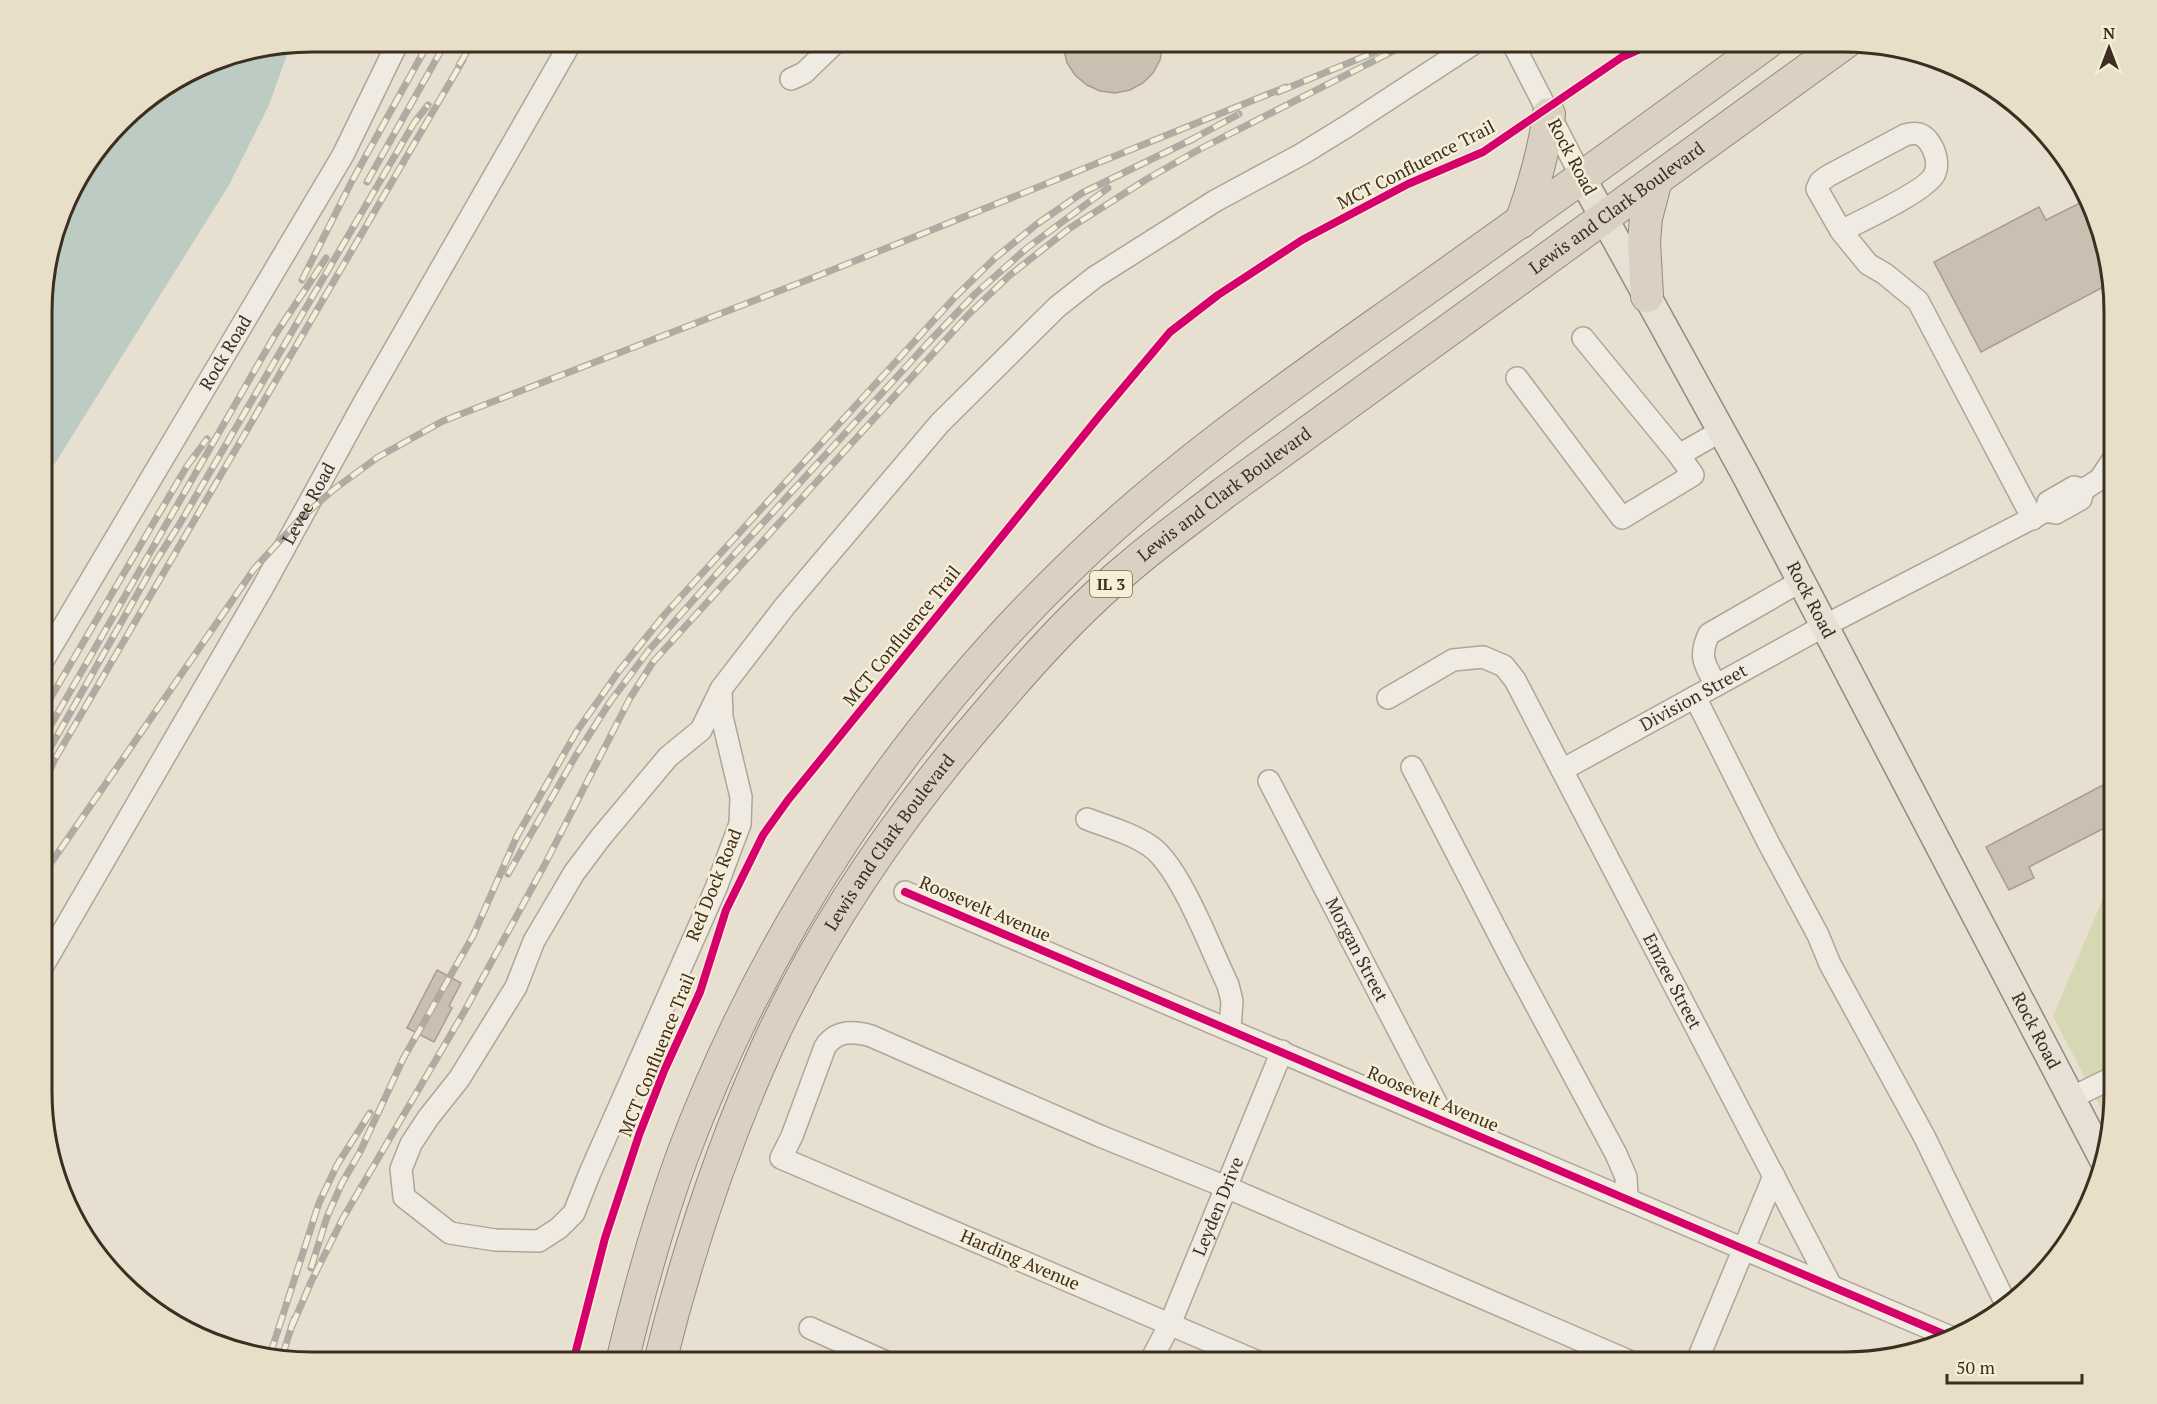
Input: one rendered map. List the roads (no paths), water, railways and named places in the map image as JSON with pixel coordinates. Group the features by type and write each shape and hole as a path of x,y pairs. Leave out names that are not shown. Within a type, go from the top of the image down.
{"highway":[{"name":"Lewis and Clark Boulevard","path":"624,1352 656,1235 683,1154 747,1007 785,936 833,855 920,733 1016,621 1074,562 1221,437 1295,381 1521,222 1754,52"},
{"name":"Lewis and Clark Boulevard","path":"663,1352 682,1275 709,1191 734,1125 789,1004 830,930 913,805 959,746 1023,672 1072,620 1127,568 1224,493 1832,52"},
{"path":"1521,222 1536,181 1545,146 1549,114"},
{"path":"1647,296 1644,242 1646,218 1656,180"}],"main road":[{"name":"Rock Road","path":"1582,178 1801,581 2098,1150"}],"street":[{"name":"Rock Road","path":"52,646 343,155 393,52"},
{"name":"Levee Road","path":"52,950 263,586 371,390 565,52"},
{"path":"791,79 804,73 826,52"},
{"path":"721,688 785,606 940,423 1057,306 1095,277 1205,207 1349,126 1461,52"},
{"name":"Rock Road","path":"1517,52 1582,178"},
{"path":"1841,231 1920,189 1931,179 1937,166 1935,154 1921,134 1905,135 1820,182 1817,189 1841,231 1868,264 1885,274 1918,302 2040,515"},
{"path":"1517,378 1622,518 1693,475 1583,338"},
{"path":"1679,455 1721,431"},
{"name":"Division Street","path":"1562,770 1824,626 2040,515 2048,502 2057,495 2073,487 2083,490 2100,479 2104,473"},
{"path":"1716,685 1702,654 1709,634 1801,581"},
{"name":"Emzee Street","path":"1388,698 1453,660 1483,657 1504,666 1515,680 1830,1284"},
{"name":"Red Dock Road","path":"721,688 722,717 741,797 740,825 716,888 574,1213 559,1228 539,1241 495,1240 450,1233 404,1197 401,1169 411,1144 459,1079 516,987 534,941 574,873 668,757 701,730 721,688"},
{"path":"1695,697 1818,935 1830,964 1924,1136 2003,1298"},
{"path":"1412,767 1616,1154 1626,1177 1627,1197"},
{"name":"Morgan Street","path":"1269,781 1444,1120"},
{"path":"1087,819 1133,836 1152,847 1170,868 1186,896 1228,985 1232,1001 1230,1029"},
{"name":"Roosevelt Avenue","path":"905,892 1627,1197 1941,1333"},
{"name":"Harding Avenue","path":"1226,1187 1100,1136 861,1033 837,1035 830,1039 781,1158 1235,1352"},
{"name":"Leyden Drive","path":"1155,1352 1170,1324 1282,1051"},
{"path":"2071,1098 2104,1082"},
{"path":"1701,1352 1774,1176"},
{"path":"1226,1187 1608,1352"},
{"path":"810,1328 864,1352"}],"railway":[{"path":"302,280 352,181 423,52"},
{"path":"367,182 440,52"},
{"path":"459,65 467,52"},
{"path":"1278,92 1375,52"},
{"path":"292,1326 343,1218 464,1012 544,866 630,698 653,662 969,314 1010,275 1070,228 1147,179 1200,149 1391,52"},
{"path":"52,766 463,60"},
{"path":"52,861 254,569 299,520 333,490 378,457 443,421 815,277 1286,87"},
{"path":"52,745 156,561 414,123 428,105"},
{"path":"1189,141 1239,114"},
{"path":"311,1268 327,1217 342,1183 360,1152 403,1059 473,936 517,836 577,731 619,671 665,614 956,296 995,258 1037,224 1082,193 1195,138"},
{"path":"508,874 575,757 610,702 649,650 975,294 1027,248 1108,188"},
{"path":"52,723 275,335 326,258"},
{"path":"52,695 187,466 207,439"},
{"path":"272,1348 319,1203 337,1165 370,1113"},
{"path":"284,1350 294,1319"}]}
